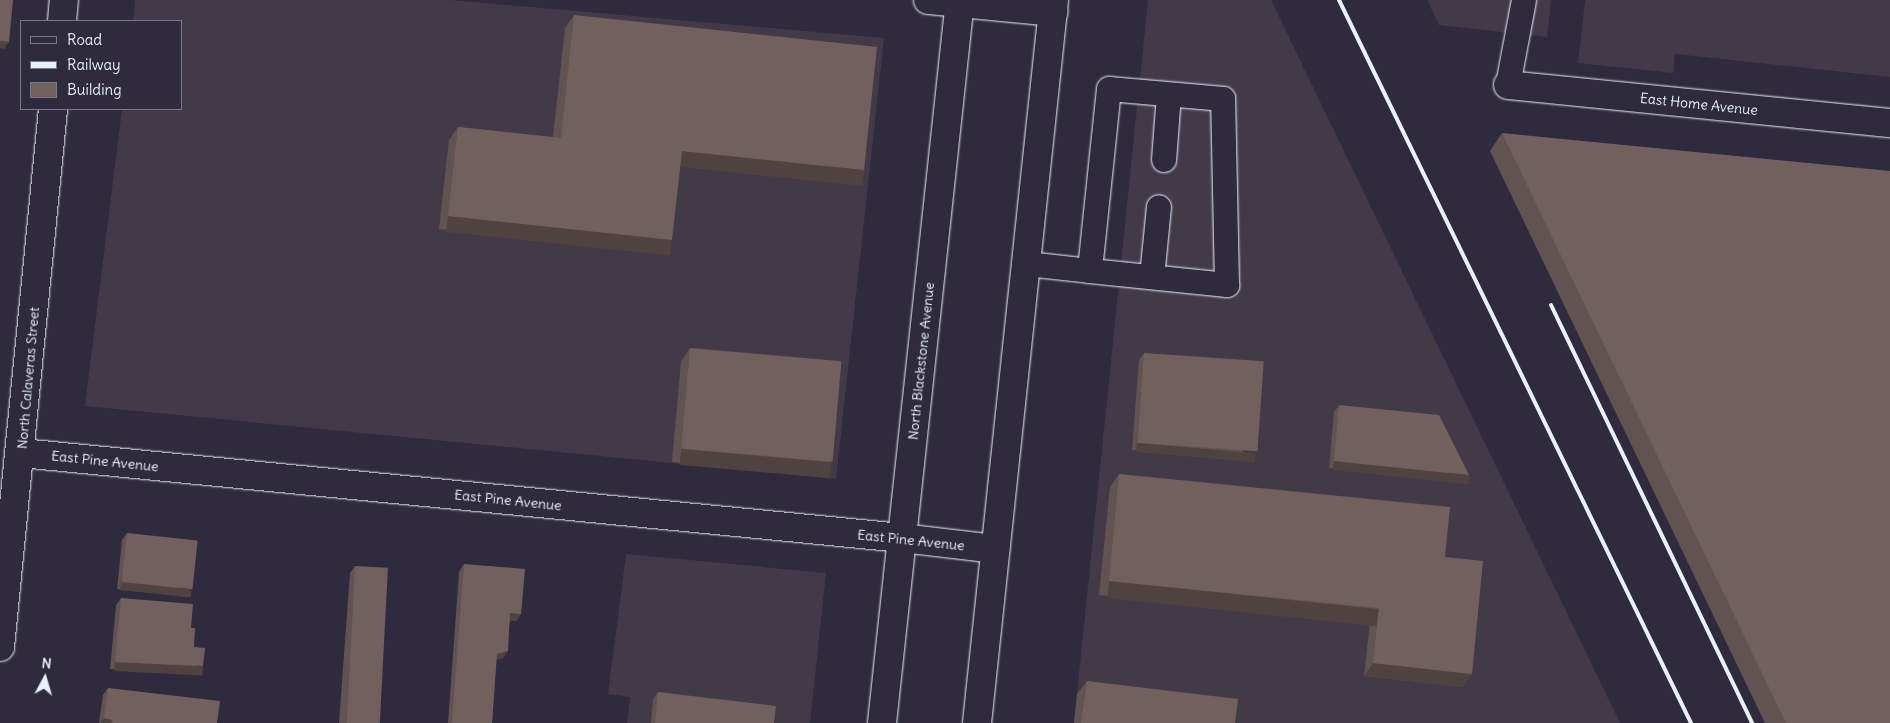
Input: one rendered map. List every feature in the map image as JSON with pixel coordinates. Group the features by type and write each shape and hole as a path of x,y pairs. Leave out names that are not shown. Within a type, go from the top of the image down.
{"street":[{"path":"62,20 64,0"},
{"path":"928,0 1053,6 977,723"},
{"name":"North Blackstone Avenue","path":"882,723 960,2"},
{"name":"East Home Avenue","path":"1508,85 1890,123"},
{"name":"North Calaveras Street","path":"0,647 21,453 53,110"},
{"name":"East Pine Avenue","path":"21,453 902,538 995,549"}],"lane":[{"path":"1508,85 1524,0"},
{"path":"1027,264 1090,271 1226,285 1223,99 1109,90 1090,271"},
{"path":"1164,160 1169,95"},
{"path":"1152,277 1159,207"}],"shaded area":[{"path":"135,0 450,0 884,38 836,479 85,406 122,110 182,110 182,20 133,20"},
{"path":"1148,0 1271,0 1620,723 1074,723"},
{"path":"1427,0 1551,0 1547,37 1439,25"},
{"path":"1585,0 1890,0 1890,77 1675,54 1673,73 1578,63"},
{"path":"626,554 826,573 810,723 627,723 630,697 608,694"}],"building":[{"path":"0,0 13,0 9,42 0,41"},
{"path":"574,15 877,47 864,170 682,151 672,240 448,216 458,127 561,138"},
{"path":"1502,133 1890,171 1890,723 1786,723"},
{"path":"690,348 841,361 833,462 681,449"},
{"path":"1144,353 1264,361 1257,451 1138,443"},
{"path":"1339,405 1439,415 1469,475 1334,461"},
{"path":"1119,474 1450,507 1445,557 1483,561 1472,674 1373,663 1379,608 1109,581"},
{"path":"127,533 198,540 192,589 122,582"},
{"path":"464,564 525,569 521,614 510,613 508,651 497,654 492,723 452,723"},
{"path":"355,566 388,568 380,723 347,723"},
{"path":"121,598 193,604 191,628 195,628 194,647 205,648 203,666 115,662"},
{"path":"1087,681 1238,699 1235,723 1081,723"},
{"path":"108,688 220,701 217,723 112,723 113,720 104,718"},
{"path":"658,692 776,706 774,723 655,723"}],"railway":[{"path":"1339,0 1691,723"},
{"path":"1551,305 1752,723"}]}
